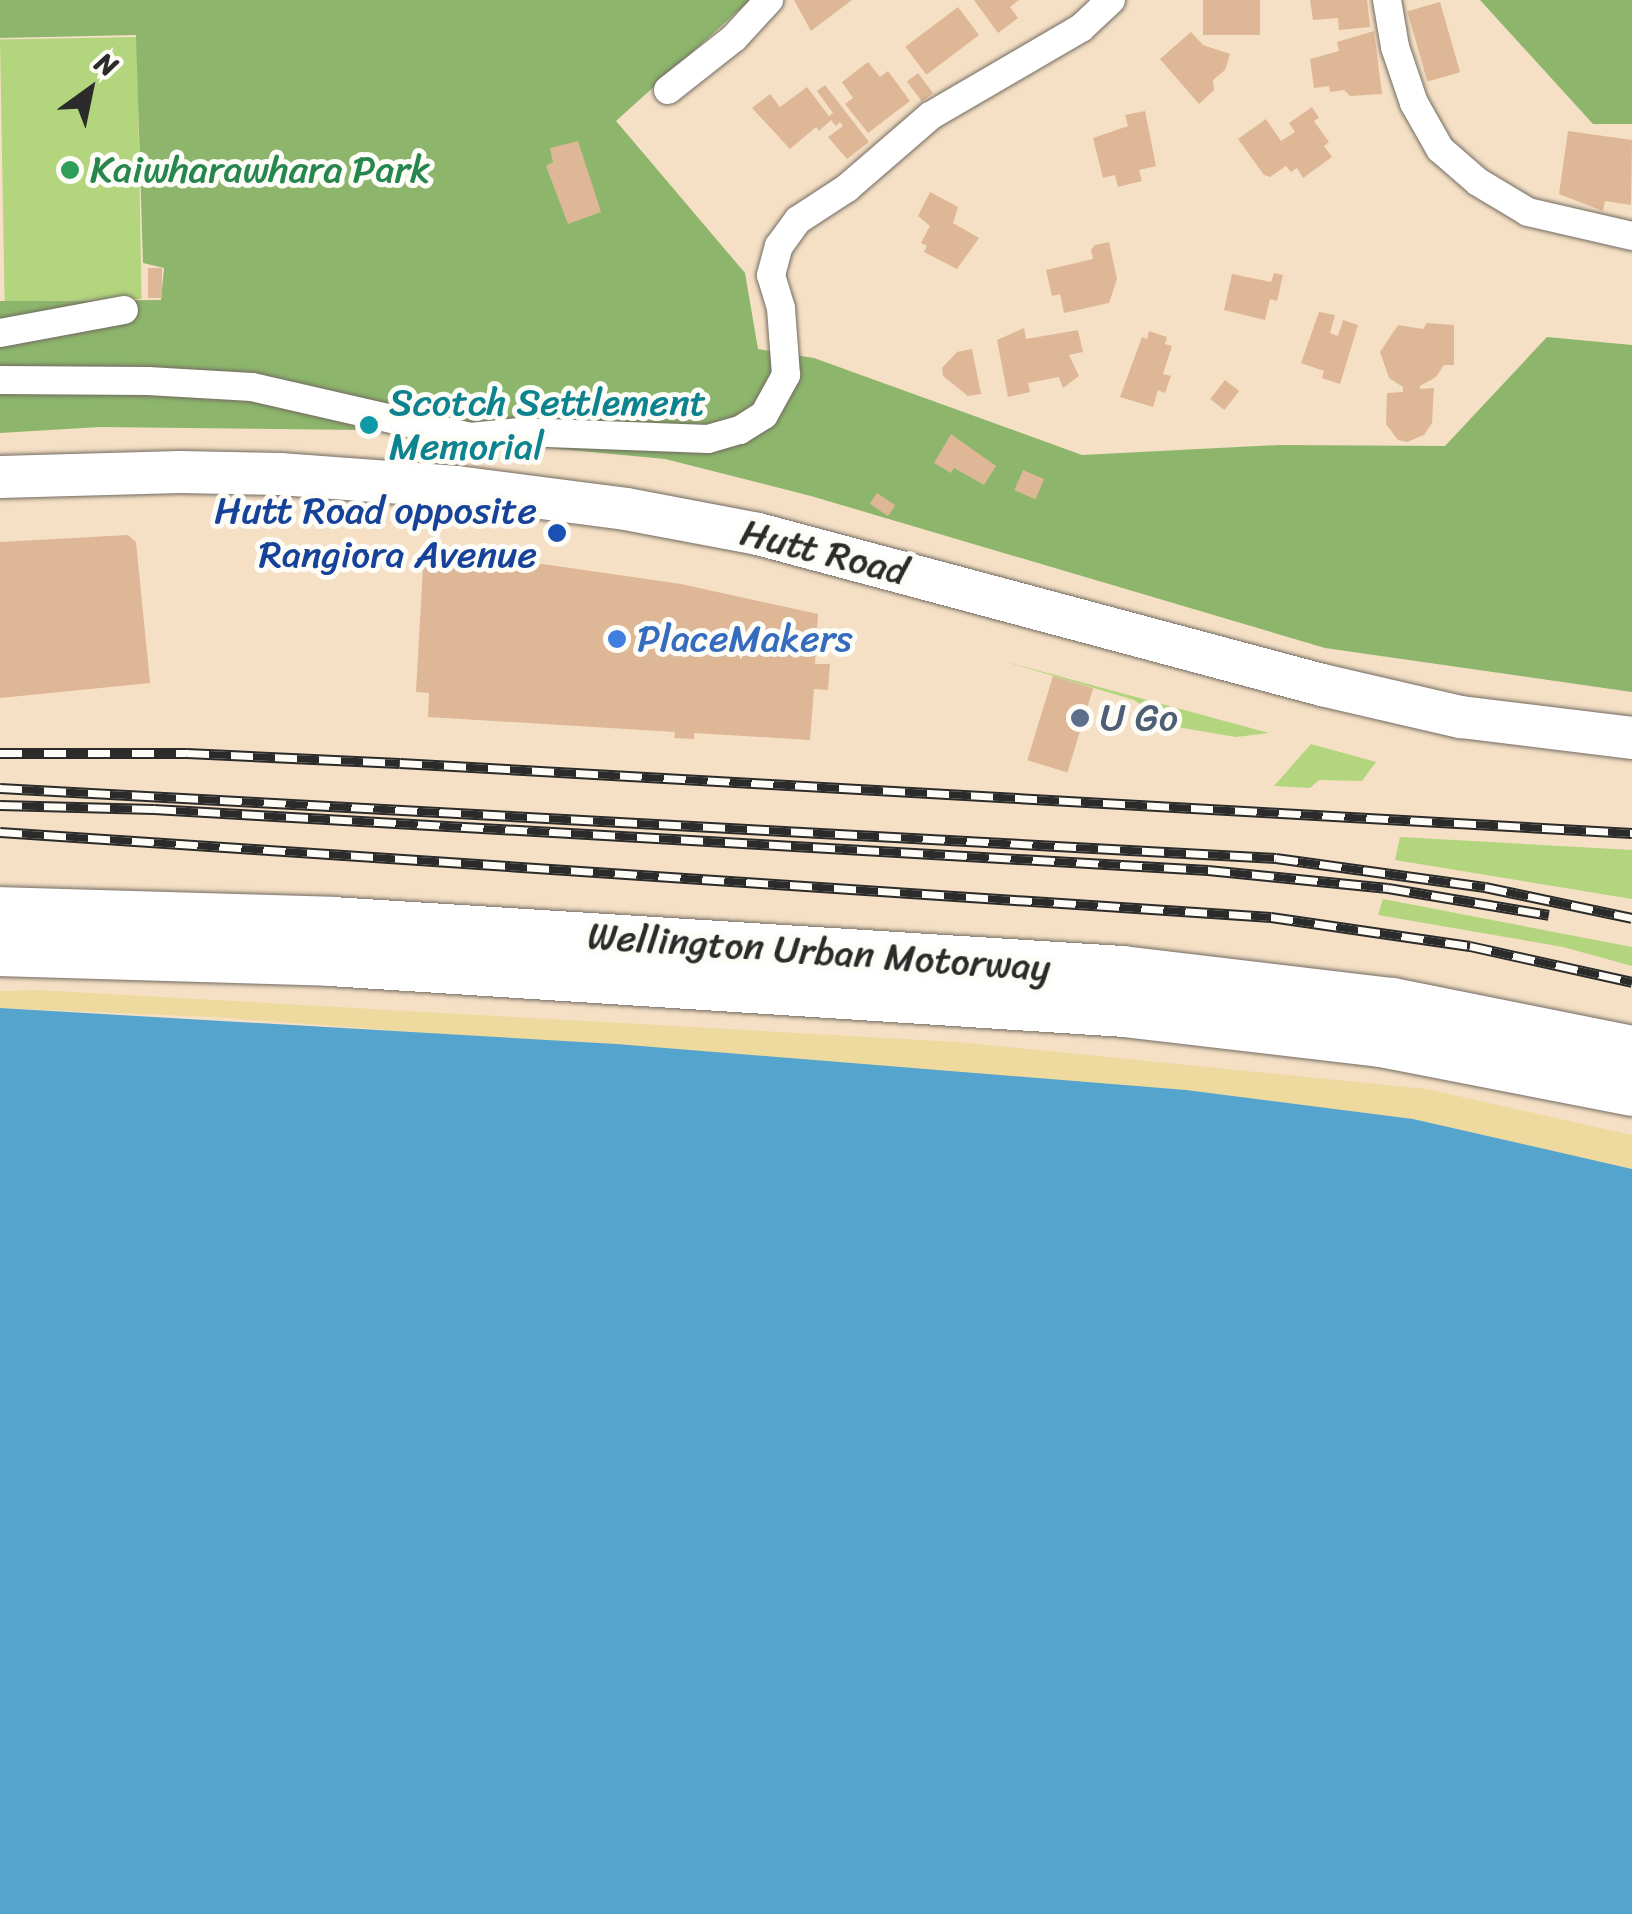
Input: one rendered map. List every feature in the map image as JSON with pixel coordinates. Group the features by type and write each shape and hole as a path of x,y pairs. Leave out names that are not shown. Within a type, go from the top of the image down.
{"highway":[{"name":"Wellington Urban Motorway","path":"0,912 313,922 1122,971 1392,1004 1632,1052"},
{"name":"Wellington Urban Motorway","path":"0,951 330,961 1124,1012 1381,1042 1632,1091"}],"main road":[{"name":"Hutt Road","path":"0,478 180,472 456,487 626,509 758,534 1461,717 1632,738"}],"street":[{"path":"668,90 734,38 770,0"},
{"path":"0,380 252,387 470,438 520,432 708,438 740,430 764,415 786,375 782,308 771,275 779,246 798,220 847,188 930,116 1082,28 1111,0"},
{"path":"1387,0 1395,47 1414,103 1440,149 1478,182 1528,212 1632,236"},
{"path":"0,333 124,310"},
{"path":"456,487 462,446 470,438"}],"green space":[{"path":"0,0 750,0 616,121 745,273 758,349 814,358 1082,455 1279,445 1445,446 1547,337 1632,345 1632,692 1325,648 811,496 665,459 361,430 99,427 0,433 0,301 161,300 164,268 143,263 136,35 0,38"},
{"path":"1480,0 1632,0 1632,124 1593,124"},
{"name":"Kaiwharawhara Park","path":"137,37 142,299 5,301 0,39"},
{"path":"1003,661 1269,733 1236,737 1171,726 1134,700"},
{"path":"1311,744 1376,762 1362,781 1319,780 1310,788 1274,786"},
{"path":"1400,837 1632,850 1632,899 1395,860"},
{"path":"1383,899 1632,947 1632,966 1563,947 1378,915"}],"sand":[{"path":"38,990 958,1042 1427,1089 1632,1135 1632,1169 1412,1119 1186,1090 213,1017 0,1008 0,991"}],"water":[{"path":"0,1008 616,1044 1186,1090 1413,1119 1632,1169 1632,1914 0,1914"}],"building":[{"path":"794,0 852,0 811,31"},
{"path":"974,0 1019,0 1010,7 1018,18 998,33"},
{"path":"1203,0 1260,0 1260,35 1203,35"},
{"path":"1310,0 1367,0 1370,27 1339,30 1338,18 1313,20"},
{"path":"1440,2 1460,72 1427,82 1407,11"},
{"path":"958,7 979,35 926,75 905,47"},
{"path":"1374,31 1382,94 1350,96 1344,90 1330,92 1329,86 1314,88 1310,59 1339,51 1337,42"},
{"path":"1191,32 1203,45 1230,54 1225,70 1213,80 1214,90 1199,104 1160,59"},
{"path":"868,62 880,77 888,71 910,101 868,133 845,104 853,98 842,82"},
{"path":"918,73 933,93 922,101 907,81"},
{"path":"825,85 869,142 847,159 828,137 843,126 840,122 836,126 831,120 819,131 816,127 790,149 752,108 770,94 780,107 807,87 829,116 833,113 817,91"},
{"path":"1312,107 1319,118 1314,121 1329,142 1324,146 1332,157 1303,178 1297,168 1291,172 1286,166 1270,177 1264,175 1238,139 1266,119 1281,141 1295,132 1289,123"},
{"path":"1145,111 1156,166 1139,170 1142,181 1118,187 1115,175 1103,178 1093,138 1128,126 1125,115"},
{"path":"1568,131 1632,140 1631,205 1605,201 1603,211 1559,194"},
{"path":"578,141 601,212 568,224 546,166 553,162 550,148"},
{"path":"930,192 958,207 953,223 979,238 957,269 924,252 927,246 921,243 930,226 918,216"},
{"path":"1109,242 1117,279 1109,303 1064,313 1060,294 1052,296 1046,270 1093,259 1091,250 1095,245"},
{"path":"148,268 162,268 162,298 148,298"},
{"path":"1274,273 1283,275 1277,301 1270,299 1265,320 1224,310 1232,274 1271,282"},
{"path":"1319,312 1335,315 1330,333 1338,336 1343,320 1358,325 1340,384 1322,378 1324,371 1301,363"},
{"path":"1427,323 1454,325 1454,365 1444,365 1436,377 1420,386 1434,388 1432,423 1424,435 1407,442 1398,440 1386,424 1387,393 1403,392 1403,387 1389,378 1380,352 1398,325 1423,329"},
{"path":"1024,328 1026,339 1078,330 1083,352 1069,355 1079,376 1063,388 1059,377 1028,383 1030,392 1008,397 997,340"},
{"path":"1149,331 1167,337 1165,344 1172,346 1163,374 1171,376 1165,393 1158,390 1153,407 1120,397 1142,337 1147,339"},
{"path":"972,349 981,394 968,396 943,376 942,368 957,352"},
{"path":"1225,380 1239,391 1224,410 1210,399"},
{"path":"951,434 996,466 984,485 954,468 951,473 934,463"},
{"path":"1023,470 1044,479 1036,499 1014,490"},
{"path":"877,493 895,505 888,516 870,504"},
{"path":"128,535 136,542 150,683 0,698 0,542"},
{"name":"PlaceMakers","path":"438,549 681,584 818,614 815,664 830,664 828,690 814,689 810,740 694,733 694,739 674,738 675,732 428,717 429,693 416,692 423,567 437,567"},
{"path":"1053,676 1093,688 1067,772 1027,760"}],"railway":[{"path":"0,753 187,753 400,763 1632,833"},
{"path":"0,788 1276,858 1485,887 1632,918"},
{"path":"0,805 154,809 1208,870 1388,888 1549,915"},
{"path":"0,832 1271,917 1470,946 1632,982"}],"place":[{"name":"Kaiwharawhara Park","path":"70,170"},
{"name":"Scotch Settlement Memorial","path":"369,425"},
{"name":"Hutt Road opposite Rangiora Avenue","path":"557,533"},
{"name":"PlaceMakers","path":"617,639"},
{"name":"U Go","path":"1080,718"}]}
